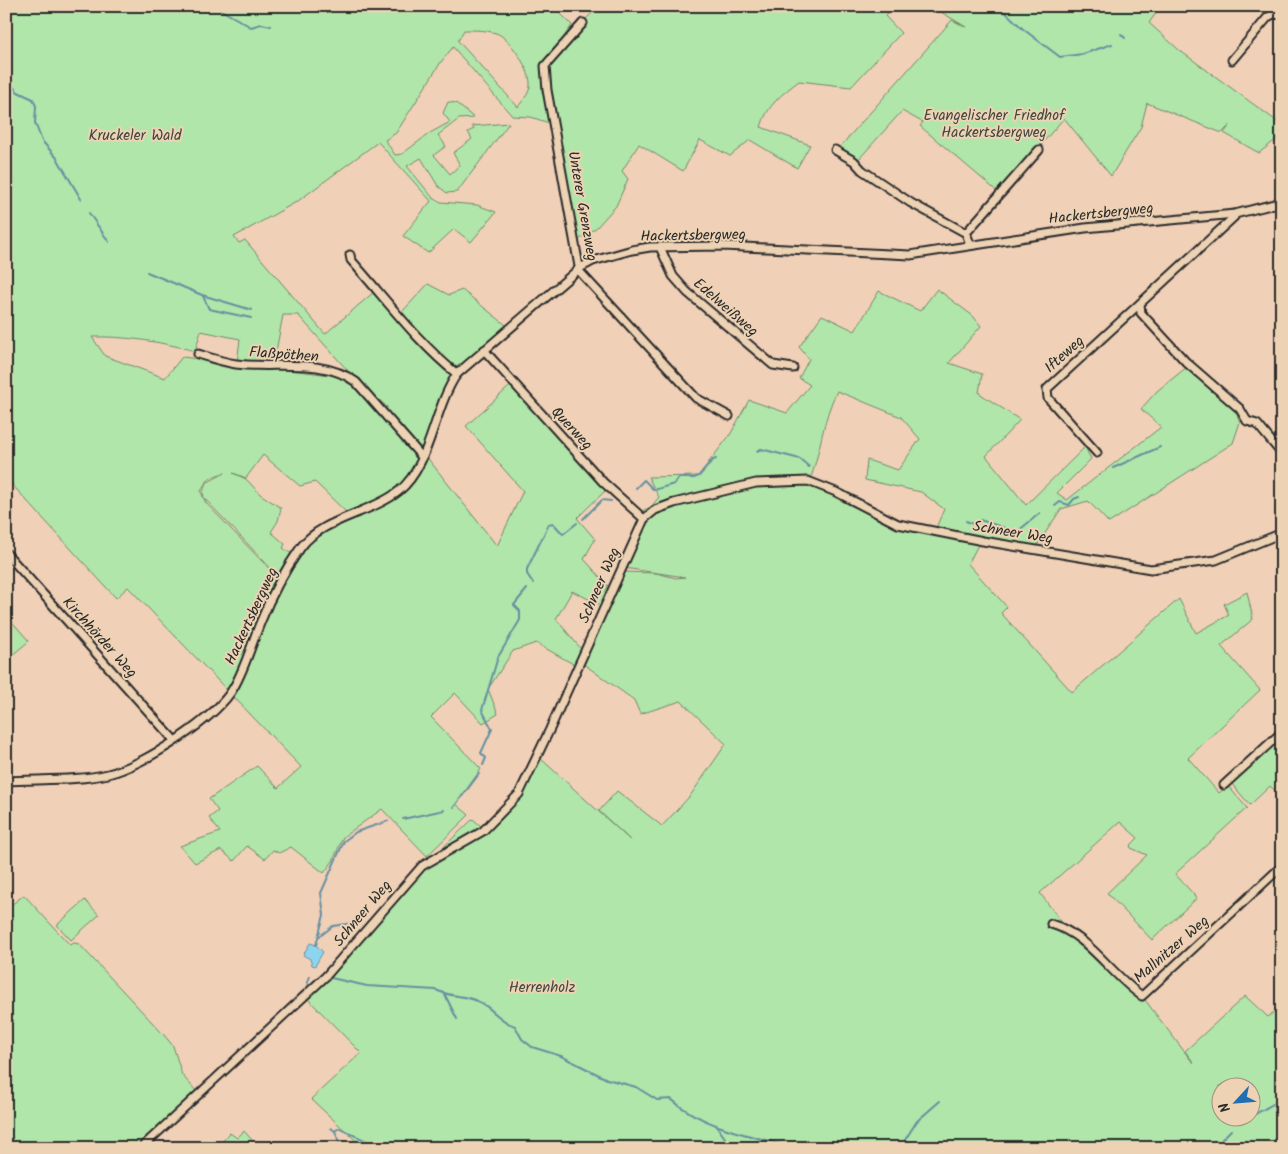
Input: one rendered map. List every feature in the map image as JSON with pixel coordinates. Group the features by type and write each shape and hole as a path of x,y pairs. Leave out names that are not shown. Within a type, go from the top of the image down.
{"street":[{"path":"1232,60 1268,17 1273,14 1282,15"},
{"name":"Unterer Grenzweg","path":"583,23 545,66 547,90 580,272 696,398 729,416"},
{"path":"835,150 854,160 862,170 912,203 966,233 970,244"},
{"path":"966,233 1039,150"},
{"name":"Hackertsbergweg","path":"6,781 110,774 153,753 221,706 234,687 262,618 279,583 302,546 314,535 398,492 417,469 447,388 457,374 580,268 593,261 632,250 660,247 730,247 893,255 933,252 970,244 1085,228 1235,214 1282,202"},
{"path":"1235,214 1140,304 1141,313 1179,355 1240,409 1247,421 1257,424 1282,454"},
{"name":"Edelweißweg","path":"660,247 673,276 687,292 772,365 792,368"},
{"path":"350,255 351,260 404,321 457,374"},
{"name":"Ifteweg","path":"1097,453 1048,398 1046,392 1049,386 1140,304"},
{"name":"Querweg","path":"484,350 596,475 644,519"},
{"name":"Flaßpöthen","path":"198,354 235,364 286,365 347,376 356,382 422,457"},
{"name":"Schneer Weg","path":"141,1148 326,976 417,870 432,858 483,831 519,794 644,519 655,510 674,503 756,483 808,481 836,492 898,524 983,541 1150,569 1216,560 1282,533"},
{"name":"Kirchhörder Weg","path":"6,553 174,740"},
{"path":"1224,785 1282,732"},
{"name":"Mallnitzer Weg","path":"1051,924 1066,928 1081,939 1125,985 1142,996 1282,866"}],"green space":[{"name":"Kruckeler Wald","path":"6,6 553,6 572,25 544,66 552,124 531,117 512,116 453,47 441,62 396,133 385,140 395,155 402,154 430,133 450,122 443,113 448,102 456,103 474,118 459,119 438,135 446,146 434,155 450,174 460,165 453,153 472,139 468,132 474,129 472,126 509,123 457,192 447,193 438,186 421,158 407,166 433,198 441,202 477,205 496,212 471,242 454,229 428,253 403,236 431,201 378,142 298,201 234,237 239,243 245,240 325,334 374,292 452,374 438,401 422,451 497,546 523,491 466,426 510,386 607,489 577,518 595,539 584,559 609,587 601,605 572,591 556,619 582,650 575,665 536,643 513,651 488,689 498,714 483,723 455,693 431,717 481,769 456,804 469,815 427,856 382,809 343,837 333,861 324,873 291,847 279,853 273,850 265,859 247,846 234,861 221,850 195,863 180,846 220,832 209,818 218,811 209,799 257,766 278,788 301,767 128,587 116,598 6,478","holes":["464,30 496,33 507,41 518,54 527,70 530,86 528,93 518,107 458,41","283,315 298,315 350,373 388,408 347,377 182,357 165,378 105,356 92,337 144,340 195,351 201,331 240,339 237,363 274,362","263,455 300,486 315,482 352,518 316,536 307,545 282,582 206,503 201,492 206,483 203,492 204,498 280,578 293,555 283,548 285,544 271,532 278,521 281,508 260,494 246,479 233,473 246,478","225,473 206,483 217,475"]},
{"path":"599,6 895,6 885,16 901,33 851,87 799,81 781,95 771,106 761,127 810,145 797,168 750,140 730,156 700,140 683,171 639,144 622,171 628,179 616,206 596,228 577,241 545,66"},
{"name":"Evangelischer Friedhof Hackertsbergweg","path":"931,6 1161,6 1149,23 1179,50 1282,125 1282,135 1259,153 1224,133 1230,125 1222,133 1147,103 1141,127 1111,176 1064,118 999,193 920,126 932,111 922,122 902,111 858,160 839,148 952,20 966,27"},
{"path":"428,284 449,295 462,290 506,325 457,369 446,363 401,313"},
{"name":"Herrenholz","path":"937,289 973,316 981,326 949,363 982,374 979,393 1020,420 986,456 1026,505 1085,447 1091,459 1057,493 1067,500 1161,427 1141,409 1157,391 1187,367 1235,410 1240,422 1233,443 1109,523 1088,501 1061,509 1036,547 936,528 944,509 921,492 865,480 867,460 898,470 920,439 901,417 837,391 828,413 809,483 897,528 979,543 968,564 1007,607 1001,613 1072,692 1179,599 1196,633 1229,615 1224,604 1247,592 1253,619 1221,646 1260,690 1188,758 1219,793 1228,786 1247,808 1175,874 1197,898 1152,940 1107,893 1147,855 1131,848 1130,846 1138,838 1120,822 1040,893 1066,928 1142,996 1194,1063 1185,1051 1245,996 1268,1017 1282,1005 1282,1148 364,1148 311,1099 361,1053 307,998 338,968 424,869 485,833 521,796 540,758 630,840 599,811 617,791 662,826 690,796 726,744 681,701 640,714 634,700 582,663 624,572 656,573 676,578 685,577 624,568 646,518 644,510 651,507 659,497 648,477 698,476 730,435 749,400 787,413 810,385 799,378 809,359 799,347 822,315 855,331 879,291 920,311"},
{"path":"6,615 29,641 10,657 6,654"},
{"path":"1282,737 1282,797 1270,786 1250,805 1231,783"},
{"path":"473,819 483,828 435,855"},
{"path":"24,895 70,945 74,943 79,944 164,1035 173,1046 182,1075 197,1092 138,1148 6,1148 6,909"},
{"path":"85,900 99,915 71,940 57,925"},
{"path":"244,1131 259,1148 222,1148 219,1145 230,1133 237,1138"}],"water":[{"path":"310,943 316,945 323,952 315,966 312,965 310,959 303,955"}],"waterway":[{"path":"214,6 251,27 261,24 271,26"},
{"path":"999,6 1023,29 1060,57 1083,54 1112,44"},
{"path":"1121,34 1125,38"},
{"path":"6,80 18,92 33,99 36,106 35,123 42,141 57,158 81,199"},
{"path":"89,213 109,242"},
{"path":"147,272 202,295 252,310"},
{"path":"203,296 209,309 251,318"},
{"path":"1113,468 1160,447"},
{"path":"757,451 761,449 800,459 809,467"},
{"path":"636,488 644,480 654,490 674,484 679,478 694,478 699,476 716,459"},
{"path":"1055,506 1060,502 1069,505 1074,499 1079,497"},
{"path":"583,519 602,500 611,501"},
{"path":"966,521 976,525 980,520 1017,532 1040,513"},
{"path":"533,583 527,574 527,569 549,524 553,523 563,534 577,523"},
{"path":"483,765 486,758 481,753 492,729 482,710 498,657 520,620 520,611 514,605 527,589"},
{"path":"454,807 479,774"},
{"path":"403,819 444,810"},
{"path":"316,945 324,915 321,893 344,841 356,832 388,821"},
{"path":"320,936 333,926 353,923"},
{"path":"307,984 310,976"},
{"path":"331,978 367,986 436,990 472,999 488,1007 504,1021 515,1026 522,1039 532,1047 561,1056 607,1079 636,1087 657,1100 671,1099 684,1109 714,1124 797,1148"},
{"path":"445,995 457,1019"},
{"path":"1260,1111 1282,1099"},
{"path":"905,1140 917,1121 940,1101"},
{"path":"716,1125 732,1148"},
{"path":"331,1128 335,1131 339,1128 377,1146"},
{"path":"1217,1148 1222,1139 1231,1130"},
{"path":"335,1131 341,1148"},
{"path":"838,1148 845,1148"}]}
